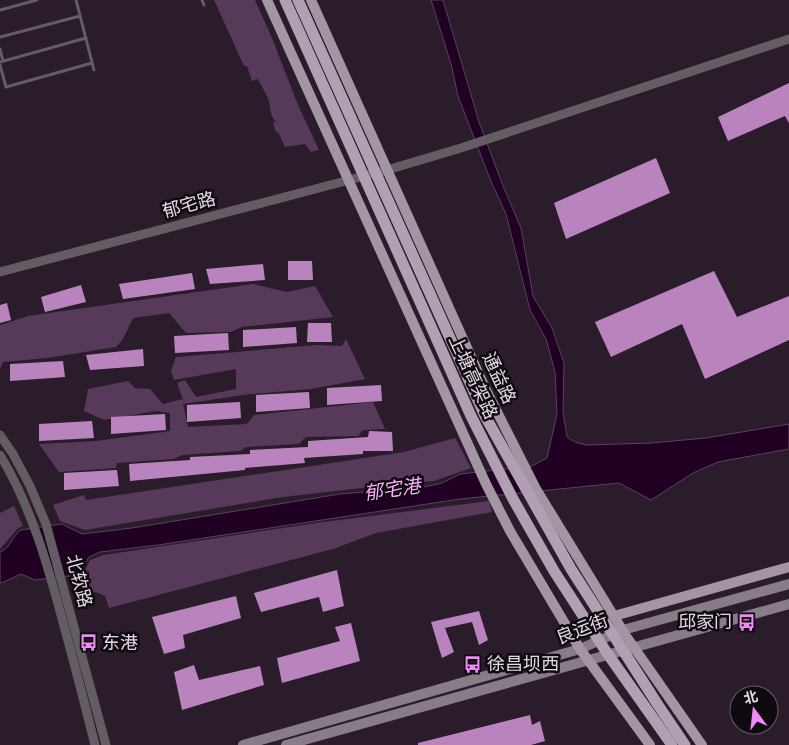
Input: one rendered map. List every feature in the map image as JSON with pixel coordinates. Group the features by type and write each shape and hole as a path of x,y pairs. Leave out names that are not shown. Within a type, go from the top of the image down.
{"highway":[{"name":"上塘高架路","path":"285,0 467,407 513,499 554,571 672,745"},
{"name":"上塘高架路","path":"298,0 485,416 571,569 685,745"}],"main road":[{"path":"267,0 471,452 510,531 587,660 650,745"},
{"name":"通益路","path":"311,0 485,388 536,489 634,647 702,745"},
{"path":"614,616 789,567"},
{"name":"良运街","path":"243,745 580,649 623,630 789,584"},
{"name":"良运街","path":"286,745 789,604"}],"street":[{"name":"郁宅路","path":"0,272 387,170 461,148 789,39"},
{"name":"北软路","path":"0,435 13,454 30,486 46,524 95,745"},
{"name":"北软路","path":"0,455 14,478 57,580 106,745"}],"lane":[{"path":"0,10 37,0"},
{"path":"76,0 94,70"},
{"path":"202,0 204,5"},
{"path":"0,37 80,16"},
{"path":"1,63 86,38"},
{"path":"0,49 6,88 92,63"}],"shaded area":[{"path":"214,0 255,0 298,105 319,150 311,152 305,144 285,147 275,130 273,122 276,122 271,114 268,98 258,79 252,81 247,66 244,66"},
{"path":"431,0 443,0 479,122 521,228 533,296 552,328 564,363 563,412 567,437 575,442 586,445 651,443 706,438 789,424 789,449 718,462 693,473 651,500 619,483 460,499 158,545 100,552 89,557 79,574 76,575 35,580 21,574 0,583 0,552 7,548 15,535 21,530 62,524 82,534 132,528 340,494 424,487 442,483 460,474 532,466 547,458 557,414 555,372 546,339 530,310 506,214 490,179 458,96 451,64"},
{"path":"253,284 287,292 315,286 333,317 242,327 231,332 186,333 169,313 133,318 123,339 116,347 47,358 3,362 0,369 0,325 28,316"},
{"path":"346,339 365,379 311,389 243,395 183,404 188,427 247,424 254,415 373,402 385,429 363,430 358,436 306,437 299,444 246,447 240,451 182,455 174,459 117,463 116,468 59,472 39,444 96,441 170,431 170,413 156,411 104,420 84,411 88,389 128,381 135,388 150,389 163,404 183,399 177,383 185,380 196,397 236,389 236,369 174,380 171,371 176,357 317,345 342,346"},
{"path":"455,438 471,468 434,481 283,497 85,530 60,521 53,505 84,495 86,500 404,452"},
{"path":"489,501 492,512 376,533 333,549 109,608 105,596 96,592 83,595 80,580 90,560 104,555 316,523"},
{"path":"14,506 23,526 18,528 0,549 0,513"}],"building":[{"path":"789,83 789,123 785,116 728,141 718,117"},
{"path":"656,158 670,193 566,239 554,203"},
{"path":"288,261 312,261 313,280 288,280"},
{"path":"263,264 265,280 210,284 206,269"},
{"path":"714,271 737,317 789,296 789,340 705,379 682,324 611,357 595,322"},
{"path":"192,273 195,289 123,299 119,284"},
{"path":"81,285 86,302 45,312 41,297"},
{"path":"7,303 11,320 0,323 0,305"},
{"path":"308,323 331,323 332,342 307,342"},
{"path":"296,327 297,343 243,347 243,330"},
{"path":"228,333 229,350 175,353 174,336"},
{"path":"143,349 144,366 90,370 86,355"},
{"path":"63,361 65,377 10,381 10,364"},
{"path":"381,385 382,401 327,405 327,388"},
{"path":"309,392 310,408 256,412 256,395"},
{"path":"240,402 241,418 187,422 187,405"},
{"path":"165,414 166,430 111,434 111,417"},
{"path":"92,421 94,438 39,441 39,424"},
{"path":"369,431 392,432 393,451 363,451 363,454 304,458 305,463 130,481 129,464 190,460 190,457 250,454 250,450 308,447 308,441 368,437"},
{"path":"117,470 119,486 64,490 64,473"},
{"path":"337,570 344,606 323,612 319,597 261,612 254,593"},
{"path":"236,596 241,618 183,635 185,648 164,654 152,617"},
{"path":"479,611 488,640 479,645 472,622 445,628 454,652 442,658 431,622"},
{"path":"351,623 360,661 282,683 277,658 340,641 335,627"},
{"path":"194,665 199,680 260,666 264,685 182,710 174,672"},
{"path":"530,715 532,725 540,721 545,741 531,745 418,745 418,743"}],"place":[{"name":"邱家门","path":"746,622"},
{"name":"东港","path":"88,643"},
{"name":"徐昌坝西","path":"473,664"}],"water label":[{"name":"郁宅港","path":"392,489"}]}
